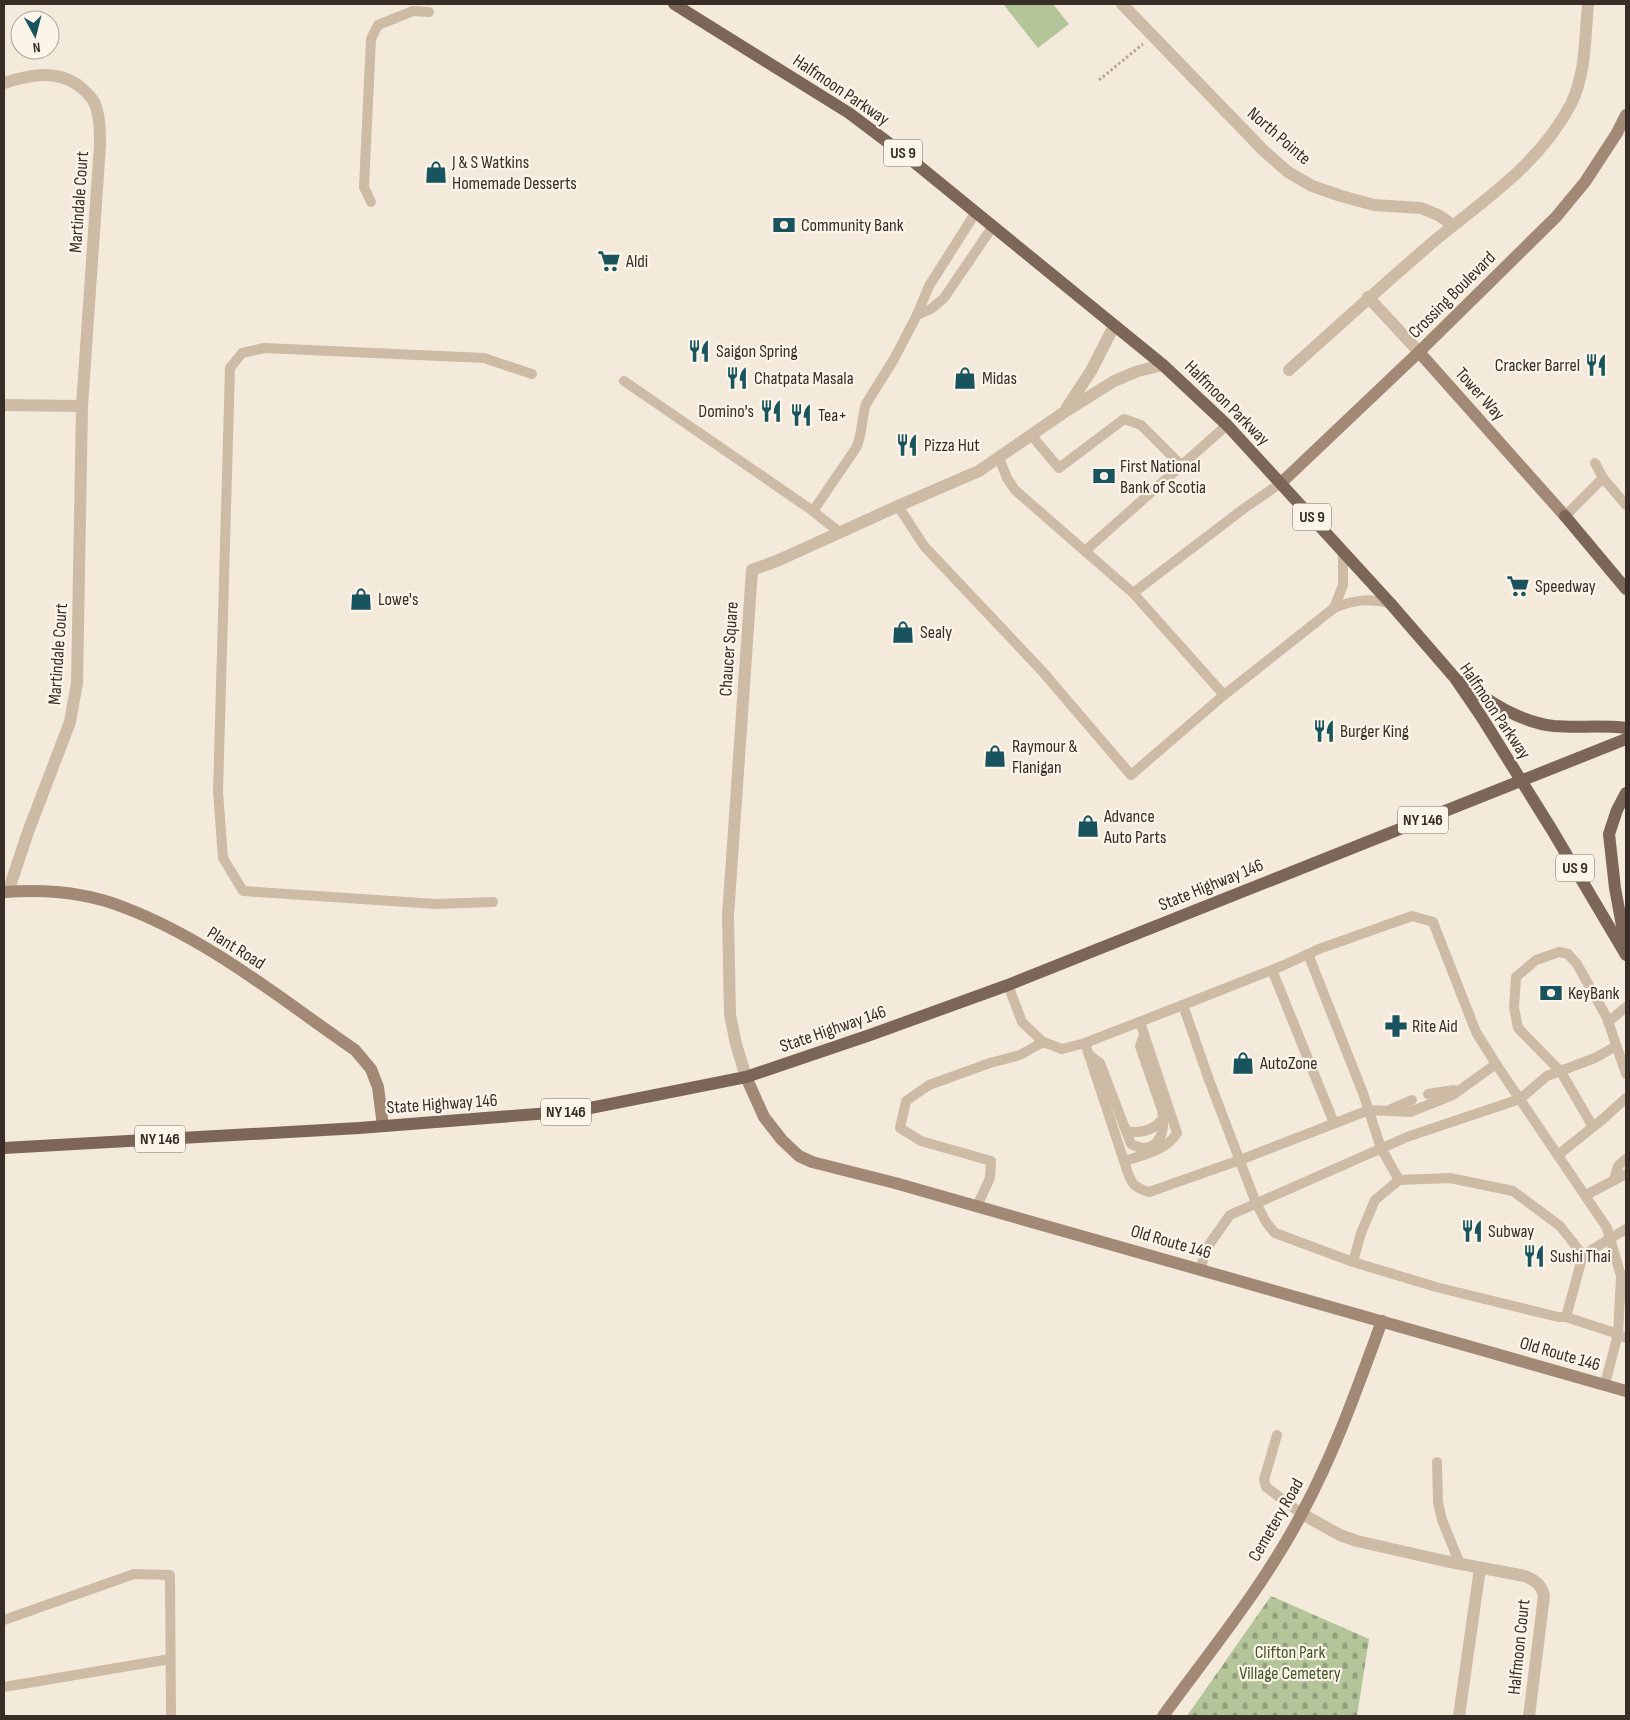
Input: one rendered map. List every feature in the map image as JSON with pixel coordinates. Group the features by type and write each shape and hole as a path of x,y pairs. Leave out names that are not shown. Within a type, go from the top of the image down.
{"main road":[{"name":"Halfmoon Parkway","path":"674,4 848,113 914,162 1162,365 1227,425 1390,603 1455,678 1552,830 1626,955"},
{"path":"1565,516 1626,588"},
{"path":"1455,678 1493,703 1521,718 1553,726 1626,728"},
{"name":"State Highway 146","path":"4,1148 383,1126 576,1111 746,1077 1008,985 1626,739"},
{"path":"1626,793 1617,810 1609,834 1611,859 1622,893 1626,947"}],"street":[{"name":"North Pointe","path":"1122,4 1264,151 1288,172 1312,186 1341,196 1374,204 1421,208 1438,215 1453,225"},
{"path":"1289,370 1368,297 1453,225 1487,200 1530,160 1553,135 1572,102 1582,70 1588,4"},
{"name":"Martindale Court","path":"4,83 26,76 51,75 68,78 85,90 94,102 99,120 100,145 82,406 77,683 70,722 6,892"},
{"name":"Crossing Boulevard","path":"1281,483 1419,352 1556,217 1586,182 1617,133 1626,114"},
{"name":"Tower Way","path":"1368,297 1565,516"},
{"name":"Chaucer Square","path":"1063,413 1091,371 1114,326"},
{"name":"Chaucer Square","path":"746,1077 730,1015 728,916 752,570 779,560 979,471 1063,413 1114,381 1162,365"},
{"path":"4,405 82,406"},
{"name":"Plant Road","path":"6,892 50,891 83,896 122,906 162,924 224,959 355,1050 370,1069 378,1087 383,1126"},
{"name":"Old Route 146","path":"746,1077 764,1117 782,1140 799,1156 812,1162 978,1206 1626,1391"},
{"name":"Cemetery Road","path":"1163,1716 1195,1671 1225,1634 1286,1543 1329,1461 1382,1321"},
{"name":"Halfmoon Court","path":"1302,1514 1357,1541 1460,1564 1525,1576 1535,1580 1541,1586 1544,1596 1529,1716"},
{"path":"1459,1716 1480,1568"}],"lane":[{"path":"371,202 364,187 370,39 378,25 413,10 429,12"},
{"path":"814,512 856,448 860,439 866,404 894,359 917,315 929,286 976,212"},
{"path":"917,315 931,309 944,298 993,226"},
{"path":"493,902 436,904 243,891 223,858 218,792 230,368 242,353 264,348 484,358 532,374"},
{"path":"624,381 814,512 839,532"},
{"path":"1032,436 1059,468 1124,419 1141,426 1181,465"},
{"path":"1085,551 1227,425"},
{"path":"999,458 1007,478 1015,490 1133,593 1224,695"},
{"path":"1595,463 1603,478 1626,505"},
{"path":"1565,516 1603,478"},
{"path":"1133,593 1246,507 1281,483"},
{"path":"898,506 924,546 1042,671 1131,775 1224,695 1334,608 1352,601 1366,600 1390,603"},
{"path":"1334,608 1343,585 1343,551"},
{"path":"1008,985 1022,1022 1043,1042 1062,1049 1140,1022 1308,954 1412,916 1433,922 1476,1032 1607,1228 1621,1276 1622,1336 1605,1384"},
{"path":"1593,1127 1562,1072 1518,1028 1514,1008 1516,977 1536,960 1559,952 1568,954 1577,964 1608,1022 1626,1074"},
{"path":"1308,954 1369,1110 1381,1148 1399,1180"},
{"path":"1272,970 1334,1123"},
{"path":"1183,1005 1209,1080 1256,1203 1266,1222 1276,1233 1353,1262 1436,1287 1558,1317 1566,1317 1622,1336"},
{"path":"1608,1022 1626,1007"},
{"path":"1124,1161 1163,1148 1171,1142 1177,1133 1140,1022"},
{"path":"1089,1055 1100,1063 1131,1144 1139,1148 1148,1148 1161,1138 1163,1118 1140,1046 1144,1035"},
{"path":"978,1206 990,1178 990,1161 921,1141 900,1128 906,1101 929,1085 990,1063 1020,1055 1043,1042"},
{"path":"1085,1042 1130,1180 1135,1187 1149,1192 1240,1160 1369,1110 1410,1112 1453,1096 1496,1064"},
{"path":"1200,1269 1208,1246 1230,1215 1407,1137 1520,1099 1547,1076 1562,1072 1595,1058 1616,1046"},
{"path":"1428,1094 1461,1089"},
{"path":"1558,1155 1626,1098"},
{"path":"1388,1111 1412,1100"},
{"path":"1126,1131 1136,1133 1148,1131 1163,1118"},
{"path":"1614,1180 1618,1166 1626,1159"},
{"path":"1586,1195 1626,1174"},
{"path":"1353,1262 1361,1233 1375,1200 1399,1180 1450,1178 1513,1192 1560,1226 1583,1255"},
{"path":"1566,1317 1583,1255 1626,1229"},
{"path":"1277,1435 1264,1480 1266,1486 1302,1514"},
{"path":"1437,1462 1438,1502 1442,1520 1460,1564"},
{"path":"4,1620 134,1574 170,1575 171,1716"},
{"path":"4,1687 170,1659"}],"path":[{"path":"1099,80 1153,35"}],"green space":[{"path":"1003,4 1053,4 1069,24 1038,48"},
{"name":"Clifton Park Village Cemetery","path":"1271,1596 1369,1639 1357,1716 1187,1716"}],"place":[{"name":"J & S Watkins Homemade Desserts","path":"436,172"},
{"name":"Community Bank","path":"784,225"},
{"name":"Aldi","path":"609,261"},
{"name":"Saigon Spring","path":"699,351"},
{"name":"Cracker Barrel","path":"1596,365"},
{"name":"Chatpata Masala","path":"737,378"},
{"name":"Midas","path":"965,378"},
{"name":"Domino's","path":"771,411"},
{"name":"Tea+","path":"801,415"},
{"name":"Pizza Hut","path":"907,445"},
{"name":"First National Bank of Scotia","path":"1104,476"},
{"name":"Speedway","path":"1518,586"},
{"name":"Lowe's","path":"361,599"},
{"name":"Sealy","path":"903,632"},
{"name":"Burger King","path":"1324,731"},
{"name":"Raymour & Flanigan","path":"995,756"},
{"name":"Advance Auto Parts","path":"1088,826"},
{"name":"KeyBank","path":"1551,993"},
{"name":"Rite Aid","path":"1396,1026"},
{"name":"AutoZone","path":"1243,1063"},
{"name":"Subway","path":"1472,1231"},
{"name":"Sushi Thai","path":"1534,1256"}]}
